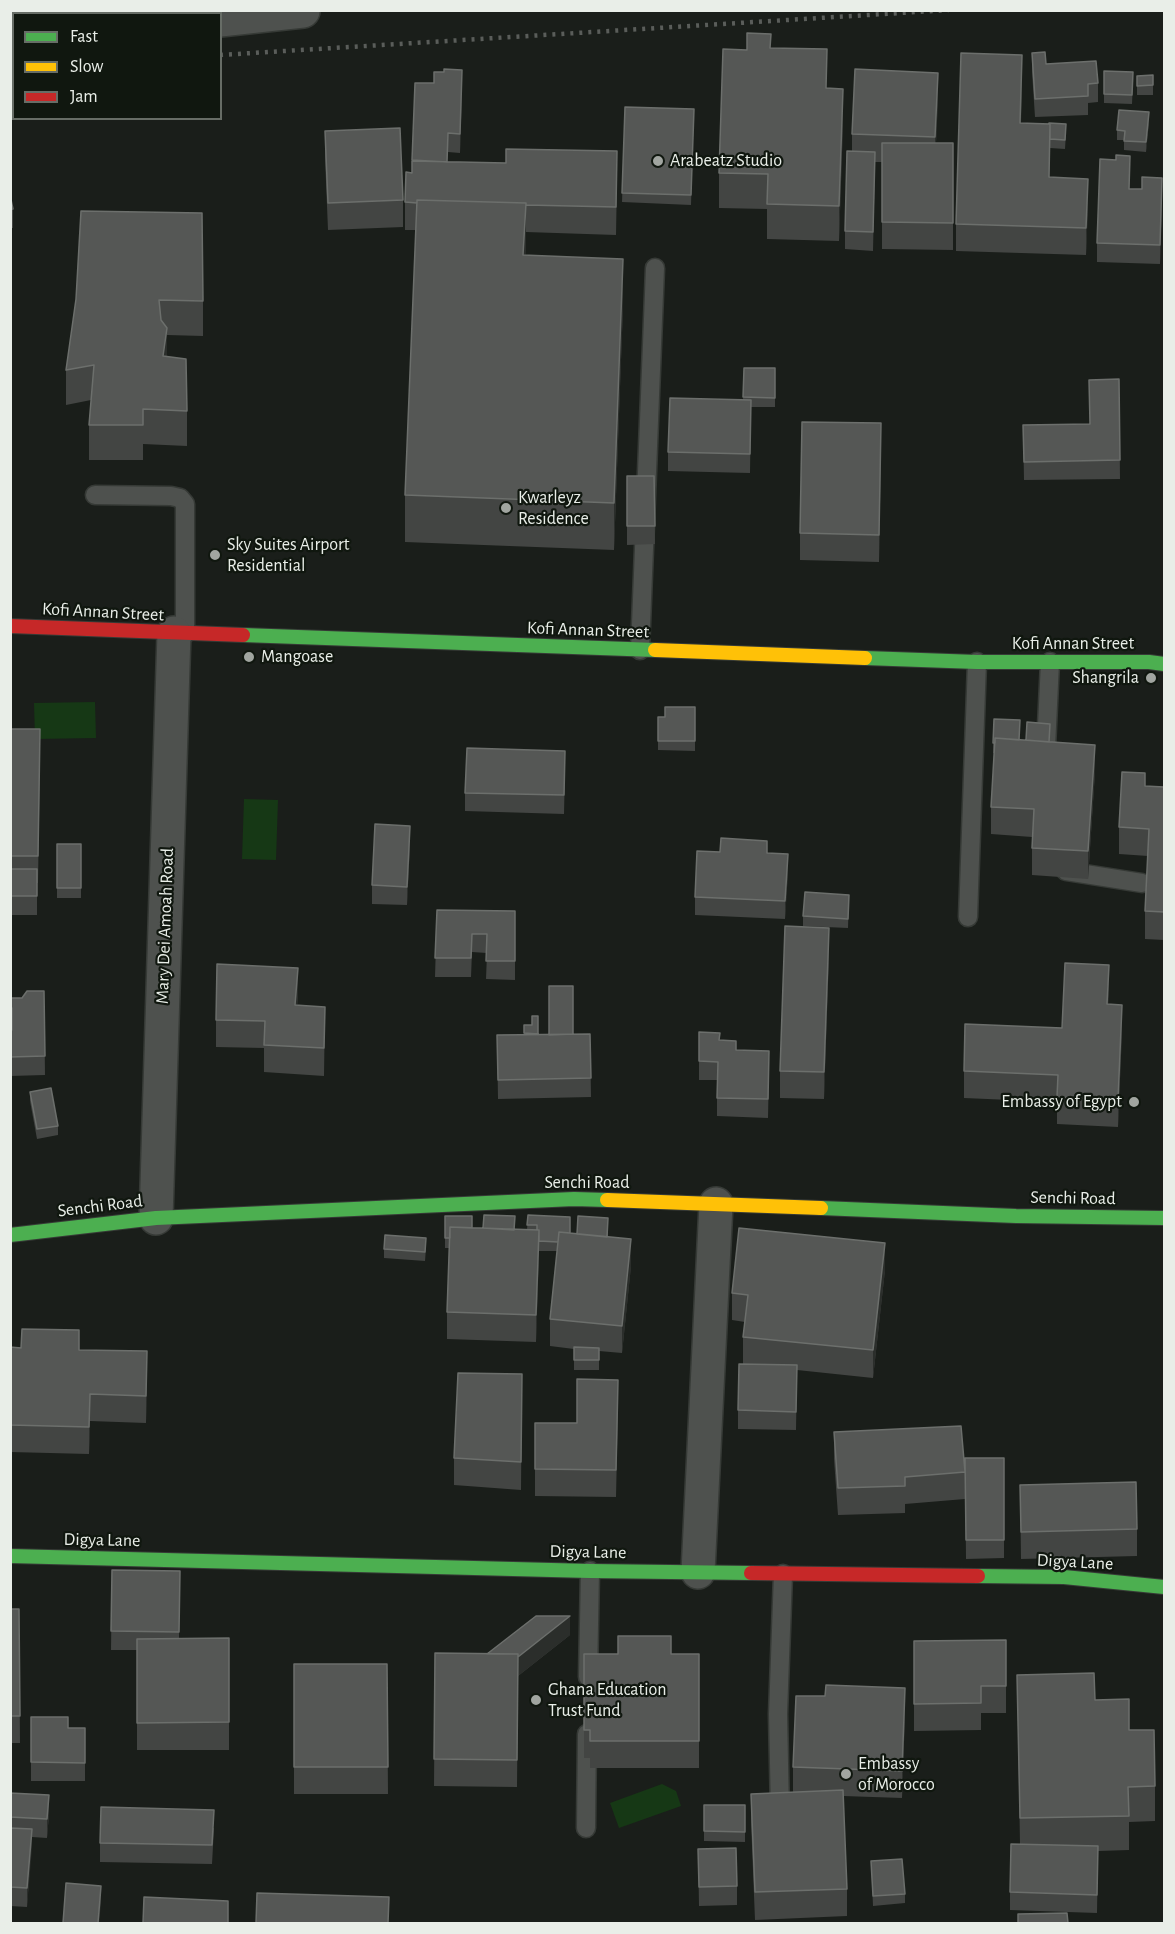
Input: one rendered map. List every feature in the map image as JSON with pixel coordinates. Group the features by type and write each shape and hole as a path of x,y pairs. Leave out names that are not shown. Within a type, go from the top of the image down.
{"street":[{"path":"222,20 303,11"},
{"name":"Kofi Annan Street","path":"10,626 977,662 1164,664"},
{"name":"Mary Dei Amoah Road","path":"156,1218 179,634"},
{"name":"Senchi Road","path":"10,1235 156,1218 574,1199 1016,1216 1164,1218"},
{"path":"698,1572 716,1204"},
{"name":"Digya Lane","path":"10,1556 590,1571 1064,1577 1164,1587"}],"lane":[{"path":"640,650 655,268"},
{"path":"95,495 171,496 180,498 185,504 179,634"},
{"path":"968,916 977,662"},
{"path":"1045,768 1050,662"},
{"path":"1052,866 1059,870 1142,883"},
{"path":"586,1828 590,1571"},
{"path":"780,1812 778,1714 783,1574"}],"shaded area":[{"path":"95,702 96,738 35,739 34,703"},
{"path":"244,799 278,800 276,860 242,859"},
{"path":"662,1784 676,1791 681,1806 619,1828 610,1803"}],"building":[{"path":"747,33 771,34 770,48 827,49 826,88 843,89 839,206 767,204 768,174 719,173 723,49 747,50"},
{"path":"1045,52 1046,64 1096,61 1098,83 1088,84 1088,96 1035,99 1032,53"},
{"path":"961,53 1022,55 1020,123 1050,124 1049,177 1088,179 1086,228 956,224"},
{"path":"444,69 462,70 460,134 448,133 447,162 412,160 415,83 434,83 434,72 444,72"},
{"path":"855,69 938,73 935,137 852,134"},
{"path":"1104,71 1133,72 1132,95 1104,94"},
{"path":"1153,75 1153,85 1137,86 1137,76"},
{"name":"Arabeatz Studio","path":"625,107 694,109 691,195 622,193"},
{"path":"1119,110 1149,112 1146,142 1124,141 1125,131 1117,130"},
{"path":"1049,123 1066,124 1065,140 1050,139"},
{"path":"400,128 403,200 328,203 325,131"},
{"path":"882,143 953,143 953,223 882,222"},
{"path":"506,149 617,151 616,207 417,200 417,203 405,202 406,172 412,173 412,161 506,163"},
{"path":"847,151 875,152 873,232 845,231"},
{"path":"1116,155 1130,156 1129,189 1142,189 1142,177 1162,178 1160,245 1097,243 1100,159 1116,160"},
{"path":"417,200 526,203 523,255 623,259 614,503 405,495"},
{"path":"81,211 202,213 203,301 159,300 161,320 167,328 163,356 186,359 187,411 143,409 143,425 89,425 94,365 66,370 76,299"},
{"path":"744,368 775,368 775,398 743,397"},
{"path":"1119,379 1120,460 1024,462 1023,425 1090,424 1089,380"},
{"path":"670,398 751,400 750,454 668,452"},
{"path":"802,422 881,423 879,535 800,533"},
{"path":"627,476 654,476 655,526 627,526"},
{"path":"665,707 695,707 695,741 658,741 658,717 665,717"},
{"path":"994,719 1020,720 1019,740 995,738 995,743 993,743"},
{"path":"1027,722 1050,724 1049,742 1026,740"},
{"path":"10,729 40,729 38,856 10,856"},
{"path":"995,738 1095,745 1088,851 1032,848 1034,809 991,807"},
{"path":"467,748 565,751 564,795 465,793"},
{"path":"1122,772 1145,773 1145,786 1164,787 1164,912 1145,911 1149,829 1119,827"},
{"path":"375,824 410,826 407,887 372,885"},
{"path":"721,838 767,841 767,853 788,854 785,901 695,897 697,851 720,852"},
{"path":"57,844 81,844 81,888 57,888"},
{"path":"10,869 37,869 37,896 10,896"},
{"path":"805,892 849,895 848,919 803,916"},
{"path":"437,910 515,911 515,961 486,961 487,934 472,934 471,958 435,958"},
{"path":"785,926 829,928 824,1072 780,1071"},
{"path":"1065,963 1109,965 1107,1004 1122,1005 1118,1100 1057,1097 1058,1075 964,1071 965,1024 1062,1028"},
{"path":"217,964 298,968 295,1005 325,1007 324,1048 264,1045 265,1021 216,1020"},
{"path":"549,986 573,986 573,1034 549,1035"},
{"path":"27,991 44,991 45,1056 10,1057 12,1008 10,1008 10,998 22,998"},
{"path":"532,1016 538,1016 538,1034 524,1033 524,1025 532,1025"},
{"path":"699,1032 720,1033 719,1040 736,1041 736,1050 769,1051 768,1099 717,1098 718,1062 699,1061"},
{"path":"590,1034 591,1078 498,1080 497,1035"},
{"path":"51,1088 58,1126 37,1129 30,1092"},
{"path":"484,1215 515,1216 514,1230 483,1228"},
{"path":"528,1215 570,1217 570,1233 559,1232 558,1242 539,1241 537,1225 527,1225"},
{"path":"445,1216 472,1216 472,1228 450,1227 450,1238 445,1238"},
{"path":"578,1216 608,1218 607,1237 577,1234"},
{"path":"450,1227 539,1230 536,1315 447,1312"},
{"path":"739,1228 885,1243 873,1350 743,1337 748,1295 732,1293"},
{"path":"559,1232 631,1239 622,1326 550,1319"},
{"path":"385,1235 426,1238 425,1252 384,1249"},
{"path":"22,1329 79,1330 79,1350 147,1351 146,1396 90,1394 89,1427 10,1425 10,1347 21,1348"},
{"path":"574,1347 599,1348 599,1360 574,1360"},
{"path":"739,1364 797,1365 796,1412 738,1410"},
{"path":"458,1373 522,1374 521,1462 454,1458"},
{"path":"577,1379 618,1380 616,1470 535,1469 535,1423 577,1423"},
{"path":"961,1426 965,1472 905,1477 905,1486 838,1488 834,1432"},
{"path":"965,1458 1004,1458 1004,1540 966,1540"},
{"path":"1136,1482 1137,1529 1021,1532 1020,1485"},
{"path":"112,1570 180,1571 179,1632 111,1631"},
{"path":"10,1609 19,1609 20,1716 10,1716"},
{"path":"536,1616 570,1616 518,1657 518,1654 487,1654"},
{"path":"618,1636 671,1636 671,1654 699,1654 699,1741 590,1741 590,1730 584,1730 584,1654 618,1654"},
{"path":"229,1638 229,1722 137,1723 137,1639"},
{"path":"1006,1640 1006,1686 981,1686 981,1703 914,1704 914,1641"},
{"path":"435,1653 518,1654 517,1760 434,1759"},
{"path":"294,1664 387,1664 388,1767 294,1767"},
{"path":"1094,1673 1095,1700 1129,1699 1129,1730 1154,1730 1155,1786 1128,1787 1129,1816 1020,1818 1017,1675"},
{"path":"826,1685 905,1688 902,1771 793,1767 796,1696 825,1696"},
{"path":"31,1717 68,1717 68,1728 85,1728 85,1763 31,1762"},
{"path":"843,1790 847,1889 755,1892 751,1794"},
{"path":"10,1793 49,1795 47,1819 10,1817"},
{"path":"704,1805 745,1805 745,1832 704,1831"},
{"path":"101,1807 214,1810 212,1845 100,1843"},
{"path":"10,1828 32,1829 27,1888 10,1887"},
{"path":"1011,1844 1098,1846 1097,1895 1010,1892"},
{"path":"736,1848 737,1886 699,1887 698,1849"},
{"path":"902,1859 905,1894 873,1896 871,1861"},
{"path":"66,1883 101,1886 98,1923 63,1923"},
{"path":"257,1893 389,1897 388,1923 256,1923"},
{"path":"144,1897 228,1901 228,1923 143,1923"},
{"path":"1067,1913 1068,1923 1018,1923 1018,1914"}],"railway":[{"path":"222,55 949,10"}],"traffic: fast":[{"path":"243,635 655,650"},
{"path":"865,658 1164,664"},
{"path":"10,1235 156,1218 574,1199 607,1200"},
{"path":"821,1208 1016,1216 1164,1218"},
{"path":"10,1556 751,1573"},
{"path":"978,1576 1064,1577 1164,1587"}],"traffic: slow":[{"path":"655,650 865,658"},
{"path":"607,1200 821,1208"}],"traffic: jam":[{"path":"10,626 243,635"},
{"path":"751,1573 978,1576"}],"place":[{"name":"Arabeatz Studio","path":"658,161"},
{"name":"Kwarleyz Residence","path":"506,508"},
{"name":"Sky Suites Airport Residential","path":"215,555"},
{"name":"Mangoase","path":"249,657"},
{"name":"Shangrila","path":"1151,678"},
{"name":"Embassy of Egypt","path":"1134,1102"},
{"name":"Ghana Education Trust Fund","path":"536,1700"},
{"name":"Embassy of Morocco","path":"846,1774"}]}
